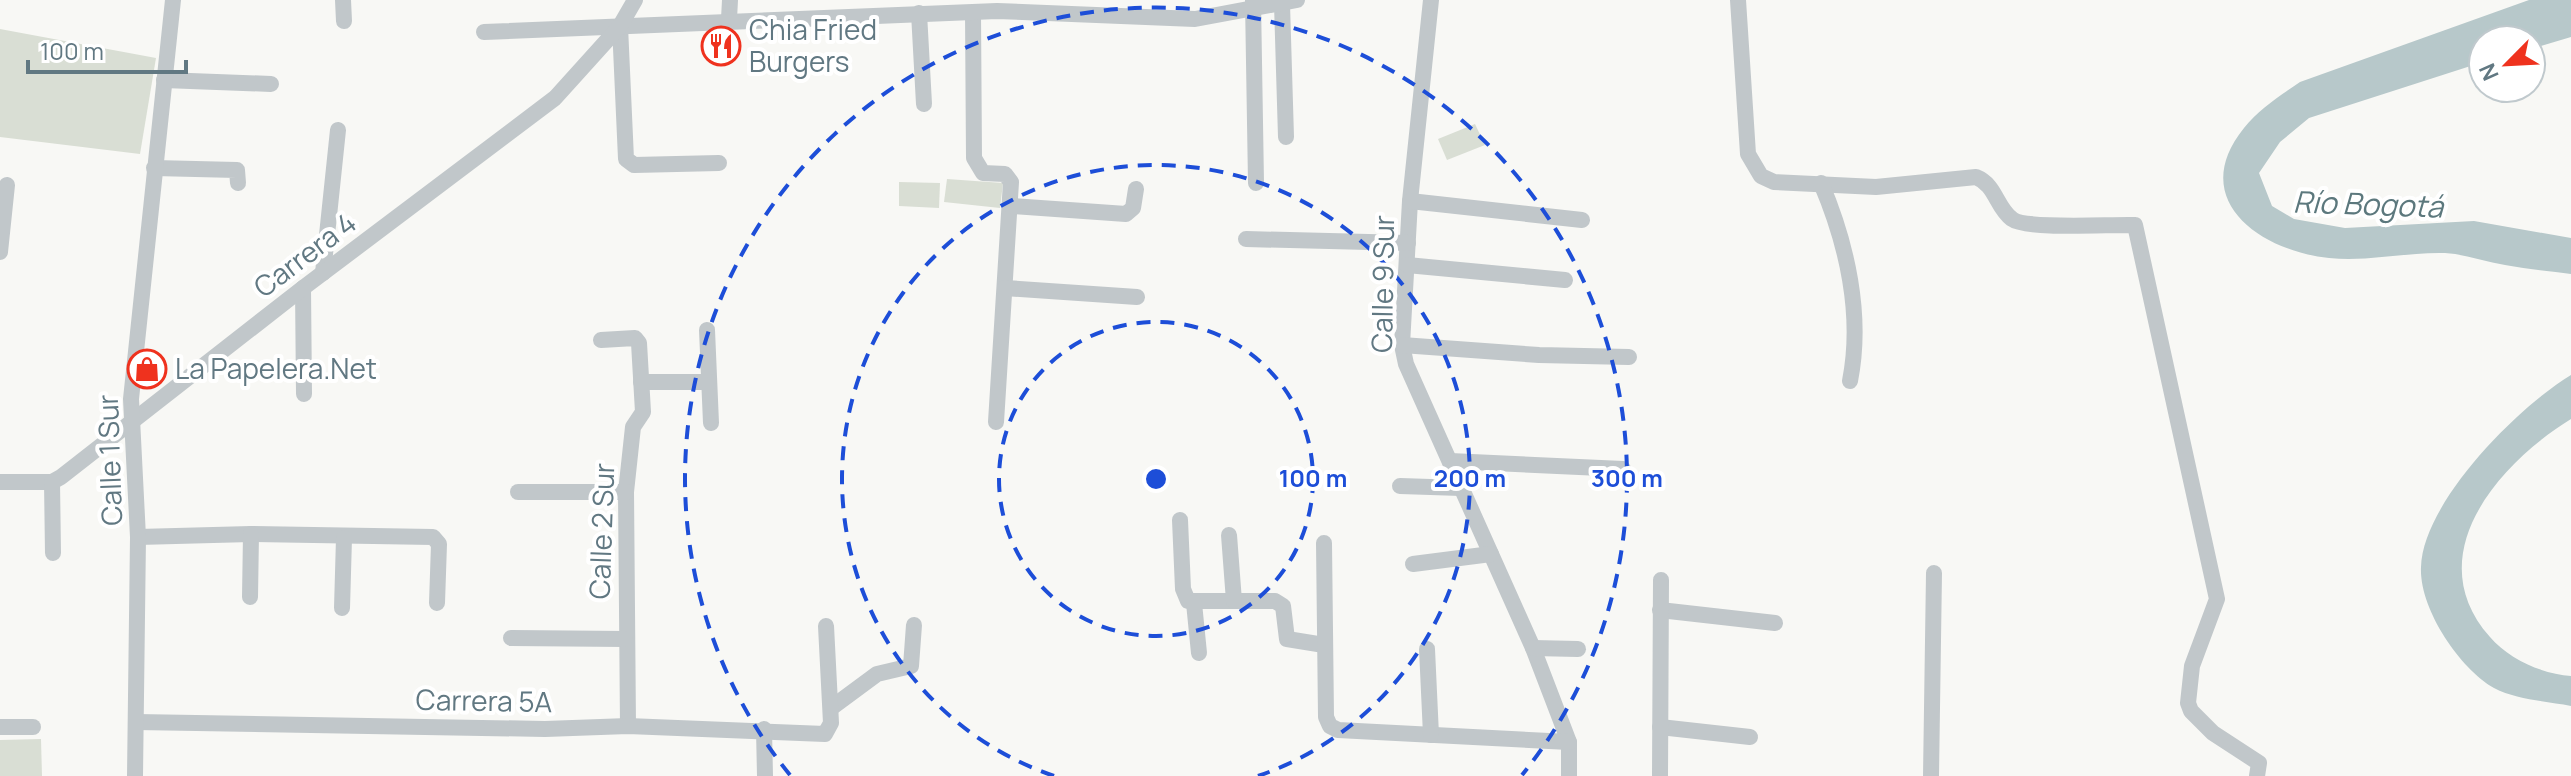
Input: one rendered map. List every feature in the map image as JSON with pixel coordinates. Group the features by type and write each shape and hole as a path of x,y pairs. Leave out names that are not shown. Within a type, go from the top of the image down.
{"street":[{"name":"Calle 1 Sur","path":"135,776 138,537 131,399 173,0"},
{"path":"343,0 344,21"},
{"name":"Carrera 4","path":"52,482 555,98 620,26 635,0"},
{"path":"729,19 730,0"},
{"name":"Calle 9 Sur","path":"1431,0 1410,201 1402,345 1406,364 1533,648 1569,742 1569,776"},
{"path":"1738,0 1748,154 1754,168 1774,182 1876,187 1976,177 1986,181 2006,214 2024,224 2135,225 2217,599 2192,666 2188,703 2191,711 2213,733 2259,763 2257,776"},
{"path":"484,32 919,13 1116,13 1195,19 1253,4 1290,2 1286,137"},
{"path":"1253,4 1256,183"},
{"path":"919,13 924,104"},
{"path":"973,13 974,158 983,173 1009,177 1012,206 996,422"},
{"path":"620,26 626,159 634,165 719,163"},
{"path":"164,80 271,84"},
{"path":"323,273 338,130"},
{"path":"154,168 237,170 238,183"},
{"path":"1821,183 1839,226 1851,294 1856,350 1850,381"},
{"path":"0,252 7,185"},
{"path":"1012,206 1126,214 1133,208 1136,189"},
{"path":"1410,201 1582,220"},
{"path":"1246,239 1408,243"},
{"path":"1407,265 1565,280"},
{"path":"303,288 304,394"},
{"path":"1005,288 1137,297"},
{"path":"707,330 711,423"},
{"name":"Calle 2 Sur","path":"601,340 638,340 641,382 643,412 633,427 626,492 628,726"},
{"path":"1402,345 1539,355 1629,357"},
{"path":"641,382 709,382"},
{"path":"1450,461 1623,469"},
{"path":"0,482 52,482 53,553"},
{"path":"1400,486 1461,488"},
{"path":"518,492 626,492"},
{"path":"1180,520 1183,589 1188,601 1280,602 1287,639 1324,645"},
{"path":"250,597 251,534"},
{"path":"138,537 251,534 438,539 437,603"},
{"path":"1229,535 1234,601"},
{"path":"342,608 344,538"},
{"path":"1324,543 1326,717 1330,726 1338,730 1569,742"},
{"path":"1413,564 1491,554"},
{"path":"1931,776 1934,573"},
{"path":"1660,776 1661,580"},
{"path":"1194,603 1199,653"},
{"path":"1660,610 1775,623"},
{"path":"831,708 877,674 911,666 914,625"},
{"path":"826,626 831,708"},
{"path":"511,638 625,639"},
{"path":"1533,648 1578,649"},
{"path":"1427,649 1431,735"},
{"name":"Carrera 5A","path":"136,722 442,732 628,726 764,729 825,734 830,730 831,708"},
{"path":"0,727 33,727"},
{"path":"1660,727 1750,737"},
{"path":"764,729 765,776"}],"shaded area":[{"path":"2529,0 2571,0 2571,37 2547,44 2547,24 2467,24 2467,67 2309,118 2280,142 2259,173 2272,206 2294,219 2345,228 2474,221 2571,238 2571,274 2445,253 2329,258 2279,245 2257,233 2239,217 2227,199 2223,178 2228,154 2256,115 2300,82"},
{"path":"0,29 156,58 140,154 0,137"},
{"path":"1475,124 1485,145 1447,160 1438,139"},
{"path":"947,179 1003,183 1000,208 944,202"},
{"path":"899,182 940,183 939,208 899,206"},
{"path":"2571,375 2571,419 2517,461 2494,486 2476,514 2465,544 2462,575 2470,606 2498,645 2527,664 2571,676 2571,706 2512,695 2481,679 2455,652 2434,618 2422,583 2421,567 2426,541 2455,486 2525,409"},
{"path":"41,739 42,776 0,776 0,740"}],"place":[{"name":"Chia Fried Burgers","path":"721,46"},
{"name":"La Papelera.Net","path":"147,369"}],"water label":[{"name":"Río Bogotá","path":"2368,205"}]}
